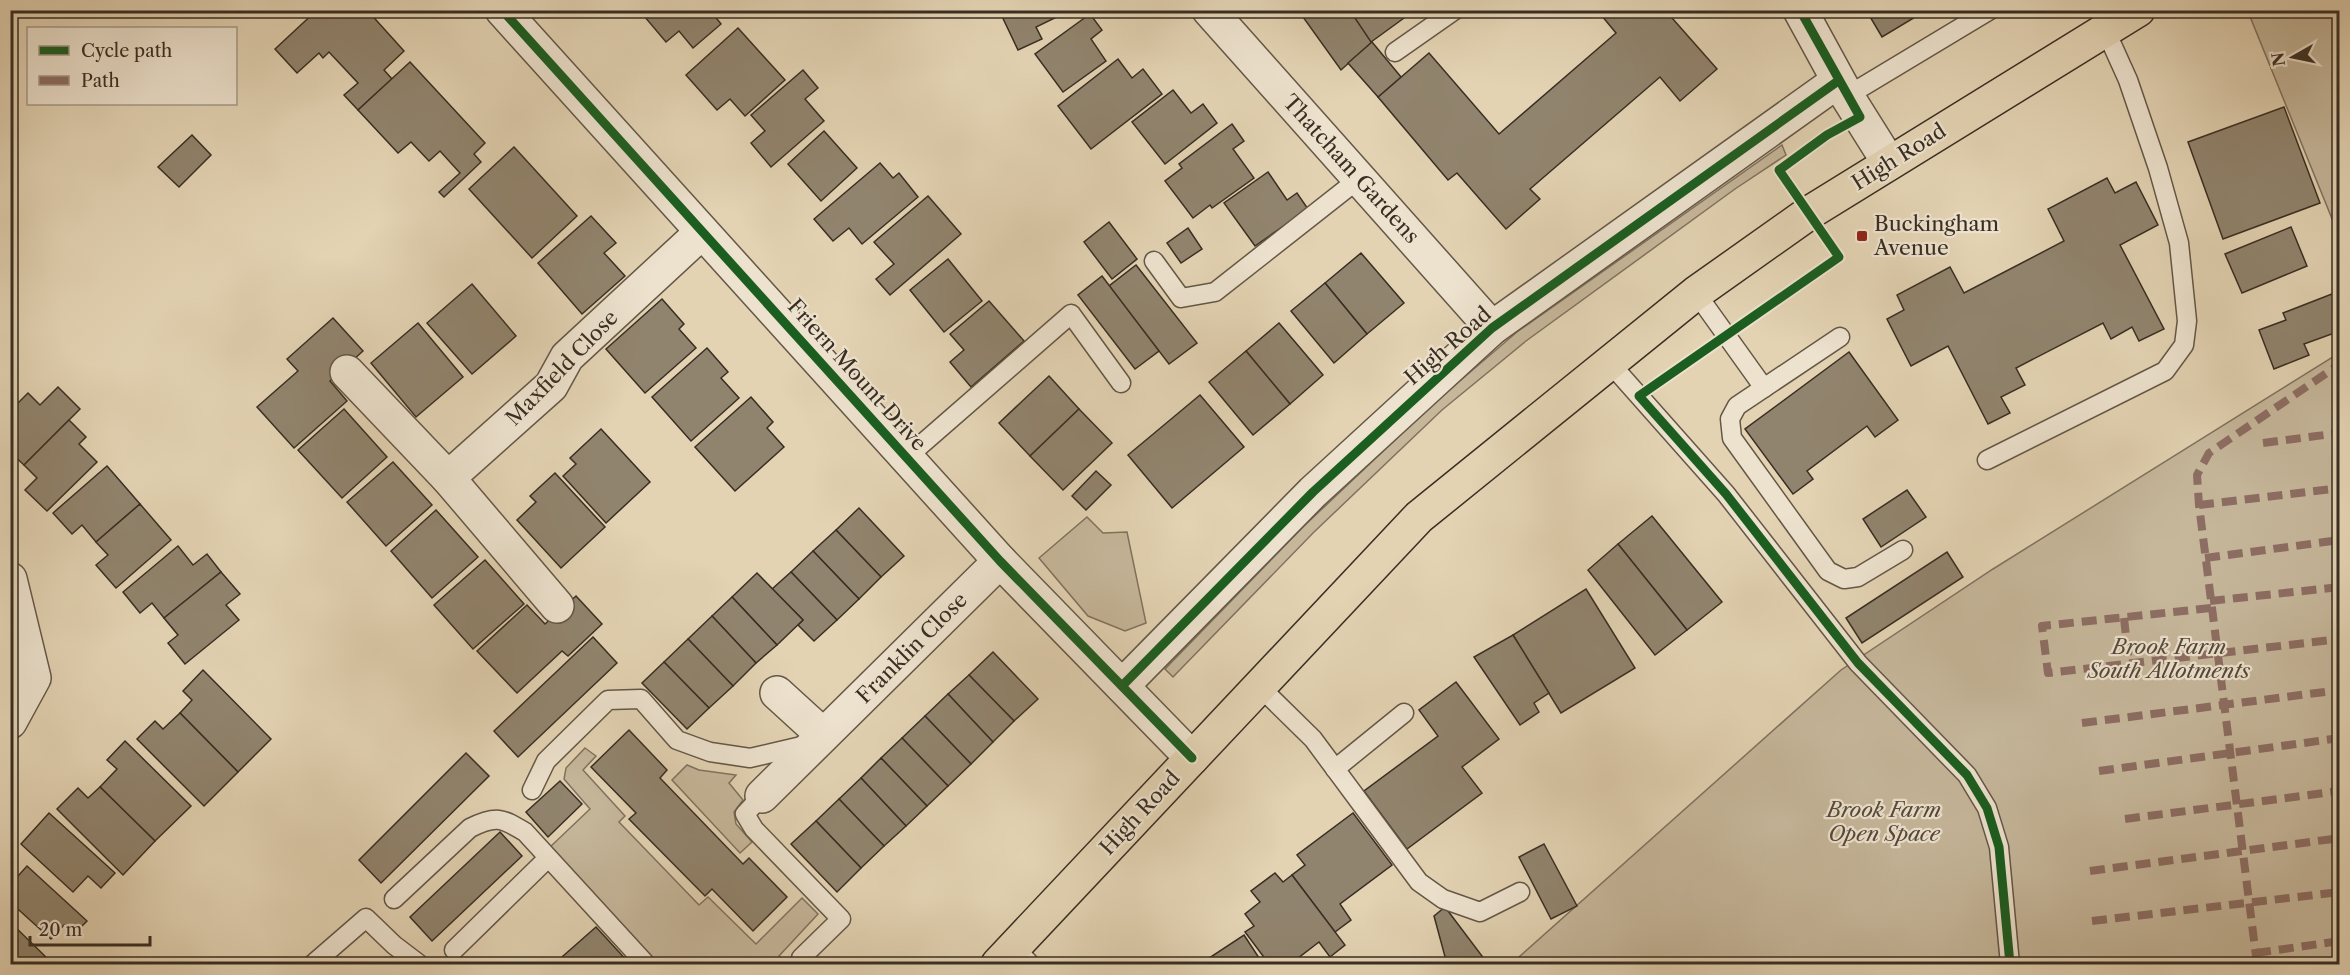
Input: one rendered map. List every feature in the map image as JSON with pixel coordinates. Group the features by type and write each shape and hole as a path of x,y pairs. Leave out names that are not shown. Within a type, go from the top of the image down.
{"main road":[{"name":"High Road","path":"1014,959 1192,758 1419,518 1609,362 1696,294 1809,213 2138,10"}],"street":[{"name":"Friern Mount Drive","path":"502,10 1000,561 1192,758"},
{"name":"Thatcham Gardens","path":"1209,10 1492,328"},
{"path":"1800,10 1843,88 1889,163"},
{"name":"High Road","path":"1122,686 1313,492 1492,328 1843,88"},
{"name":"Maxfield Close","path":"448,478 551,386 567,357 702,232"},
{"path":"347,372 448,478 557,606"},
{"name":"Franklin Close","path":"762,796 1000,561"},
{"path":"10,579 34,678 10,722"},
{"path":"777,693 819,739"}],"lane":[{"path":"1395,52 1455,10"},
{"name":"High Road","path":"1843,88 1990,10"},
{"path":"1987,460 2165,371 2184,345 2187,321 2179,243 2158,168 2128,80 2105,29"},
{"path":"1154,261 1181,298 1215,292 1360,178"},
{"path":"1696,294 1764,388"},
{"path":"907,457 1071,314 1121,383"},
{"path":"1840,337 1737,406 1730,419 1732,438 1828,571 1845,579 1858,578 1903,550"},
{"path":"1609,362 1726,494 1858,663 1966,775 1987,808 1999,847 2010,964"},
{"path":"1259,686 1313,739 1419,882 1443,899 1480,912 1520,892"},
{"path":"532,790 546,761 608,700 641,699 677,740 710,752 750,758 819,739"},
{"path":"1335,769 1404,713"},
{"path":"762,796 745,814 754,829 841,919 801,958"},
{"path":"394,899 470,828 485,820 505,819 525,832 646,964"},
{"path":"454,950 548,858"},
{"path":"313,964 366,918 394,945 419,964"}],"green space":[{"path":"2257,10 2339,11 2339,236 2249,14"},
{"path":"1782,145 1786,155 1735,189 1526,341 1442,410 1313,533 1173,677 1165,669 1304,526 1434,403 1517,332"},
{"path":"2339,353 2339,964 1511,964 1841,670 1993,569"},
{"path":"1087,517 1103,533 1127,532 1146,623 1125,631 1088,616 1039,558"},
{"path":"585,748 596,756 583,770 625,816 619,822 699,905 708,897 756,944 802,898 818,914 779,956 787,964 655,964 620,929 549,848 590,809 564,779 566,768"},
{"path":"687,765 699,770 736,775 729,783 743,800 734,812 736,824 752,842 740,853 672,780"}],"building":[{"path":"317,10 367,10 404,51 384,70 392,79 358,110 344,95 358,83 329,52 323,58 319,53 297,73 275,49"},
{"path":"639,10 710,10 721,24 693,48 679,31 666,42"},
{"path":"999,10 1071,10 1036,27 1042,39 1018,50"},
{"path":"1298,10 1360,10 1353,15 1372,42 1341,70"},
{"path":"1360,10 1415,10 1371,42 1353,15"},
{"path":"1597,10 1665,10 1717,69 1680,101 1660,77 1530,189 1540,199 1506,229 1457,173 1448,180 1378,97 1429,53 1499,134 1616,33"},
{"path":"1866,10 1927,10 1882,37"},
{"path":"1090,14 1102,30 1091,39 1106,61 1063,92 1035,54"},
{"path":"738,28 785,80 745,116 730,99 717,110 686,75"},
{"path":"1372,42 1401,77 1378,97 1348,63"},
{"path":"1118,59 1132,78 1143,69 1162,94 1091,149 1058,106"},
{"path":"410,62 485,143 474,154 481,162 444,197 439,192 460,173 440,151 429,161 411,142 398,153 358,110"},
{"path":"803,70 818,88 805,99 824,121 771,167 751,143 765,131 751,115"},
{"path":"1173,90 1191,113 1203,104 1217,123 1165,164 1132,122"},
{"path":"2284,107 2320,203 2223,239 2188,142"},
{"path":"1232,124 1244,141 1233,149 1254,178 1212,208 1210,205 1193,218 1165,181 1182,168 1179,164"},
{"path":"824,131 857,168 821,201 788,164"},
{"path":"192,135 211,155 179,187 158,167"},
{"path":"514,147 577,216 532,258 469,189"},
{"path":"880,163 893,178 899,173 918,197 862,244 849,228 833,241 814,219"},
{"path":"1268,172 1287,200 1297,193 1308,209 1255,246 1224,203"},
{"path":"2107,178 2115,193 2136,182 2158,225 2120,245 2164,329 2139,341 2132,327 2111,339 2103,323 2016,368 2025,385 2001,397 2010,413 1988,424 1948,346 1911,366 1887,319 1904,310 1897,295 1950,267 1964,293 2064,241 2048,209"},
{"path":"928,196 961,234 890,295 876,279 894,264 874,242"},
{"path":"591,216 616,243 604,253 625,276 582,314 538,263"},
{"path":"1109,222 1137,259 1112,279 1084,242"},
{"path":"2291,227 2307,266 2242,293 2225,254"},
{"path":"1188,228 1202,249 1181,263 1167,243"},
{"path":"1361,253 1404,303 1367,334 1325,283"},
{"path":"948,259 982,301 944,332 910,290"},
{"path":"1136,265 1197,343 1169,364 1109,286"},
{"path":"1102,276 1159,351 1135,369 1078,295"},
{"path":"1325,283 1367,334 1334,363 1291,311"},
{"path":"472,284 516,336 472,374 427,323"},
{"path":"2337,292 2340,300 2340,331 2304,344 2309,355 2274,369 2259,330 2286,320 2283,313"},
{"path":"662,299 684,324 679,329 696,348 645,393 606,349"},
{"path":"989,301 1024,341 971,387 950,362 964,350 950,334"},
{"path":"333,318 363,351 330,381 347,401 294,448 257,407 298,371 287,359"},
{"path":"418,323 463,377 416,417 371,363"},
{"path":"1279,323 1323,375 1290,404 1246,351"},
{"path":"707,348 728,372 721,378 739,398 691,441 652,397"},
{"path":"1246,351 1290,404 1253,435 1209,382"},
{"path":"1849,352 1898,420 1875,437 1867,426 1807,471 1813,479 1793,494 1745,429"},
{"path":"1049,376 1079,409 1030,456 999,423"},
{"path":"58,387 80,409 24,465 10,452 10,411 28,393 40,405"},
{"path":"1200,395 1244,447 1172,508 1128,455"},
{"path":"751,397 773,422 767,428 784,447 735,491 695,447"},
{"path":"344,409 387,457 342,498 298,450"},
{"path":"1079,409 1112,443 1063,490 1030,456"},
{"path":"69,420 86,437 79,444 97,462 47,511 25,490 37,478 24,465"},
{"path":"601,429 650,482 606,523 563,476 576,464 570,458"},
{"path":"393,462 432,505 386,546 347,502"},
{"path":"107,466 140,504 96,542 82,525 72,534 53,513"},
{"path":"1096,471 1111,485 1086,510 1072,496"},
{"path":"555,473 605,527 561,568 517,520 536,502 530,496"},
{"path":"1907,490 1926,517 1881,547 1863,519"},
{"path":"140,504 171,540 116,588 96,565 108,555 96,542"},
{"path":"859,508 904,556 881,577 836,530"},
{"path":"436,510 478,557 432,598 391,551"},
{"path":"1652,516 1722,602 1687,630 1618,544"},
{"path":"836,530 881,577 859,599 813,551"},
{"path":"1618,544 1687,630 1655,655 1588,570"},
{"path":"178,546 193,565 207,554 221,572 164,618 152,603 140,613 123,592"},
{"path":"813,551 859,599 837,620 791,572"},
{"path":"1947,552 1963,577 1862,643 1846,618"},
{"path":"485,560 524,604 473,649 434,605"},
{"path":"221,572 240,594 226,605 239,620 185,664 168,643 178,635 164,618"},
{"path":"791,572 837,620 814,641 798,625 803,620 772,589"},
{"path":"757,573 803,620 777,645 732,597"},
{"path":"1586,589 1635,668 1561,713 1513,635"},
{"path":"576,596 602,624 568,656 562,651 517,693 477,651 527,605 545,624"},
{"path":"732,597 777,645 756,663 712,616"},
{"path":"712,616 756,663 733,686 688,639"},
{"path":"1513,635 1549,693 1534,703 1539,712 1520,725 1474,657"},
{"path":"593,637 617,663 518,757 494,731"},
{"path":"688,639 733,686 709,708 664,662"},
{"path":"993,652 1038,699 1014,721 969,675"},
{"path":"664,662 709,708 687,729 642,683"},
{"path":"203,670 271,739 238,772 180,713 192,700 183,691"},
{"path":"969,675 1014,721 993,742 948,694"},
{"path":"1456,682 1499,739 1462,767 1482,793 1407,849 1364,791 1438,736 1419,710"},
{"path":"948,694 993,742 971,764 925,716"},
{"path":"180,713 238,772 204,806 137,739 155,721 163,729"},
{"path":"925,716 971,764 948,786 902,738"},
{"path":"629,730 667,770 660,778 743,864 749,858 787,897 753,931 712,889 705,896 629,819 636,813 591,767"},
{"path":"902,738 948,786 927,806 881,758"},
{"path":"125,741 191,806 155,841 100,787 117,769 107,760"},
{"path":"466,753 489,776 381,883 359,860"},
{"path":"881,758 927,806 906,826 861,778"},
{"path":"861,778 906,826 884,846 839,799"},
{"path":"560,781 582,804 548,837 526,812"},
{"path":"100,787 155,841 123,875 57,809 78,788 88,798"},
{"path":"839,799 884,846 861,868 816,821"},
{"path":"49,813 115,873 101,888 88,876 73,892 21,844"},
{"path":"1353,813 1392,865 1340,904 1351,920 1335,932 1292,875 1305,865 1297,855"},
{"path":"816,821 861,868 837,892 791,844"},
{"path":"500,832 522,856 432,941 410,917"},
{"path":"1544,844 1577,906 1551,919 1519,857"},
{"path":"27,866 87,921 74,934 64,925 51,939 10,902 10,885"},
{"path":"1275,873 1283,882 1292,875 1345,945 1330,957 1319,942 1297,959 1301,964 1269,964 1245,932 1254,926 1245,914 1260,902 1251,891"},
{"path":"1445,907 1488,964 1447,964 1434,916"},
{"path":"10,922 50,961 47,964 10,964"},
{"path":"596,927 630,964 554,964"},
{"path":"1244,935 1263,964 1200,964"}],"marked path":[{"path":"2257,964 2197,475 2209,453 2340,364"},
{"path":"2263,443 2340,433"},
{"path":"2199,505 2340,488"},
{"path":"2205,558 2340,540"},
{"path":"2210,601 2340,587"},
{"path":"2211,608 2042,626 2048,673 2340,639"},
{"path":"2124,618 2129,664"},
{"path":"2082,723 2340,690"},
{"path":"2099,771 2340,738"},
{"path":"2125,819 2340,791"},
{"path":"2090,871 2340,838"},
{"path":"2092,921 2340,892"},
{"path":"2256,953 2340,941"}],"cycle path":[{"path":"502,10 1000,561 1192,758"},
{"path":"1800,10 1860,117 1827,135 1779,170 1839,257 1639,396 1726,494 1858,663 1967,775 1987,808 1999,847 2010,964"},
{"path":"1122,686 1313,492 1492,328 1838,81"}],"place":[{"name":"Buckingham Avenue","path":"1862,236"}],"park label":[{"name":"Brook Farm South Allotments","path":"2169,659"},
{"name":"Brook Farm Open Space","path":"1884,822"}]}
